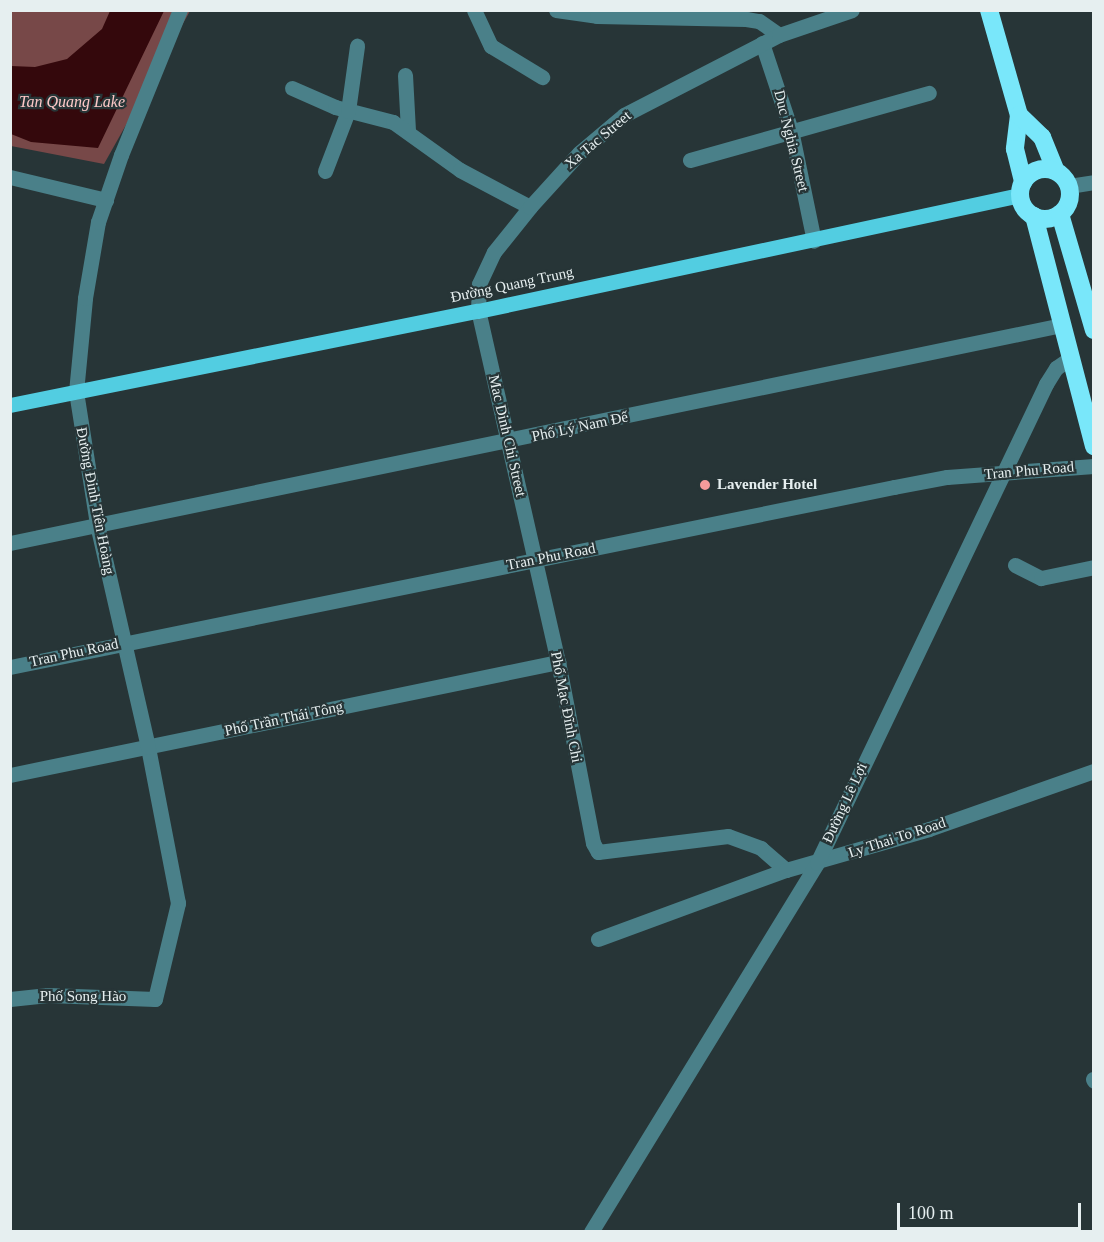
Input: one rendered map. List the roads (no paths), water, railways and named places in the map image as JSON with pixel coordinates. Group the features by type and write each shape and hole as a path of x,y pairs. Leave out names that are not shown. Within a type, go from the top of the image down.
{"highway":[{"path":"989,10 1019,115 1015,149 1024,208 1034,216 1047,219 1060,214 1069,201 1069,186 1055,170 1042,137 1019,115"},
{"path":"1022,189 1040,169 1055,170"},
{"path":"1060,214 1093,324"},
{"path":"1034,216 1069,359 1094,446"}],"main road":[{"name":"Đường Quang Trung","path":"10,405 814,241 1022,189"}],"street":[{"name":"Đường Đinh Tiên Hoàng","path":"155,999 178,903 148,747 97,524 76,392 85,298 106,200 180,10"},
{"path":"474,10 491,46 542,77"},
{"path":"556,10 618,17 746,19 759,21 779,35"},
{"name":"Xa Tac Street","path":"478,311 479,284 486,265 530,207 579,153 624,115 779,35 852,10"},
{"name":"Duc Nghia Street","path":"762,43 791,130 814,241"},
{"path":"325,171 348,111 357,46"},
{"path":"405,75 408,131"},
{"path":"292,88 348,111 384,117 408,131 460,170 530,207"},
{"path":"690,160 929,93"},
{"path":"10,177 106,200"},
{"path":"1069,186 1094,182"},
{"name":"Mac Dinh Chi Street","path":"478,311 535,561"},
{"name":"Phố Lý Nam Đế","path":"10,543 508,442 1062,325"},
{"name":"Đường Lê Lợi","path":"591,1232 817,863 1046,384 1056,368 1069,359"},
{"name":"Tran Phu Road","path":"10,667 894,487 1002,473 1094,465"},
{"name":"Phố Mạc Đĩnh Chi","path":"535,561 558,662 588,823 598,852 729,836 761,848 786,870"},
{"path":"1015,566 1041,578 1094,567"},
{"name":"Phố Trần Thái Tông","path":"10,775 558,662"},
{"name":"Ly Thai To Road","path":"598,939 786,870 817,863 929,829 1094,771"},
{"name":"Phố Song Hào","path":"10,999 48,995 155,999"}],"water":[{"name":"Tan Quang Lake","path":"110,11 164,11 98,148 31,142 11,134 11,66 35,67 67,59 102,29"}],"place":[{"name":"Lavender Hotel","path":"705,485"}]}
